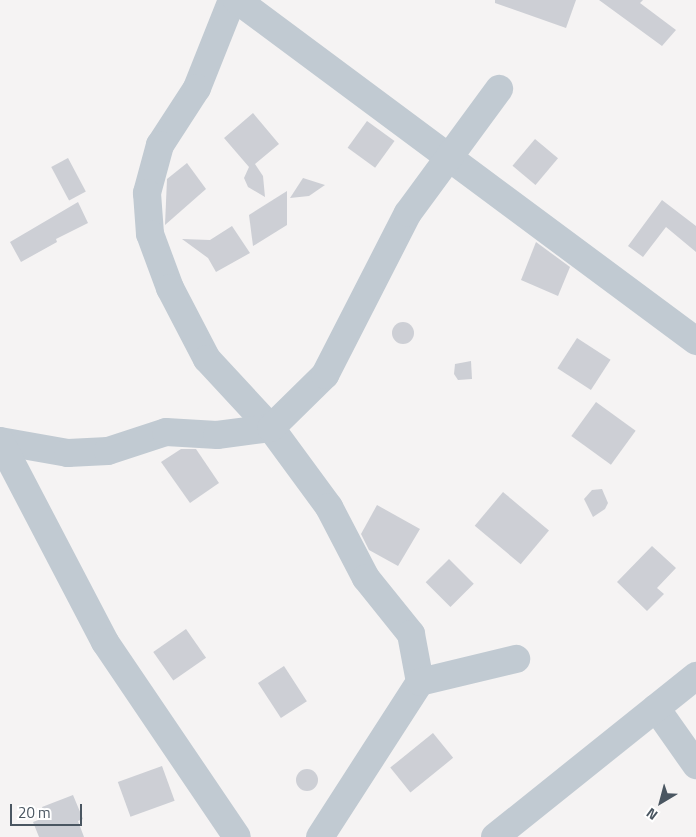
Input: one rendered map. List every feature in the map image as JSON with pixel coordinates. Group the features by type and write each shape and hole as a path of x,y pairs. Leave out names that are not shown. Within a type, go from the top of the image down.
{"street":[{"path":"232,0 197,88 160,145 146,193 150,234 170,288 207,359 271,428 329,507 366,578 411,634 420,682 320,837"},
{"path":"237,0 448,159 696,341"},
{"path":"0,441 68,453 108,451 166,432 217,435 271,428 325,375 408,213 499,89"},
{"path":"0,441 105,642 237,837"},
{"path":"420,682 516,659"},
{"path":"495,837 656,708 694,680"},
{"path":"656,708 696,765"}],"building":[{"path":"495,0 576,0 566,28 495,3"},
{"path":"599,0 643,0 640,3 676,30 662,46"},
{"path":"253,113 279,144 255,164 263,176 265,197 248,187 244,178 249,167 224,138"},
{"path":"367,121 395,141 375,168 348,148"},
{"path":"535,139 558,158 535,185 513,166"},
{"path":"68,158 86,192 69,200 51,167"},
{"path":"187,163 206,189 165,225 167,179"},
{"path":"303,178 325,185 309,196 290,198"},
{"path":"287,191 287,225 253,246 249,215"},
{"path":"662,200 696,226 696,252 666,227 643,257 628,246"},
{"path":"78,202 88,223 56,239 57,242 21,262 10,242"},
{"path":"232,226 250,253 216,272 208,258 182,239 210,240"},
{"path":"536,242 570,267 558,296 521,280"},
{"path":"403,322 411,325 414,333 411,341 403,344 395,341 392,333 395,325"},
{"path":"577,338 611,360 591,390 557,368"},
{"path":"471,361 472,379 458,380 454,374 455,364"},
{"path":"596,402 636,431 611,465 571,436"},
{"path":"181,449 196,449 219,483 190,503 161,462"},
{"path":"602,489 608,503 605,509 593,517 584,499 592,490"},
{"path":"503,492 549,531 521,564 475,526"},
{"path":"377,505 420,529 398,566 369,550 361,534"},
{"path":"652,546 676,568 657,588 664,594 647,611 617,582"},
{"path":"449,559 474,584 450,607 426,582"},
{"path":"186,629 206,658 173,681 153,652"},
{"path":"284,666 307,701 281,718 258,683"},
{"path":"433,733 453,758 410,792 390,768"},
{"path":"162,766 175,801 130,817 118,782"},
{"path":"307,769 315,772 318,780 315,788 307,791 299,788 296,780 299,772"},
{"path":"73,795 83,819 78,821 84,837 39,837 33,822 46,817 42,807"}]}
